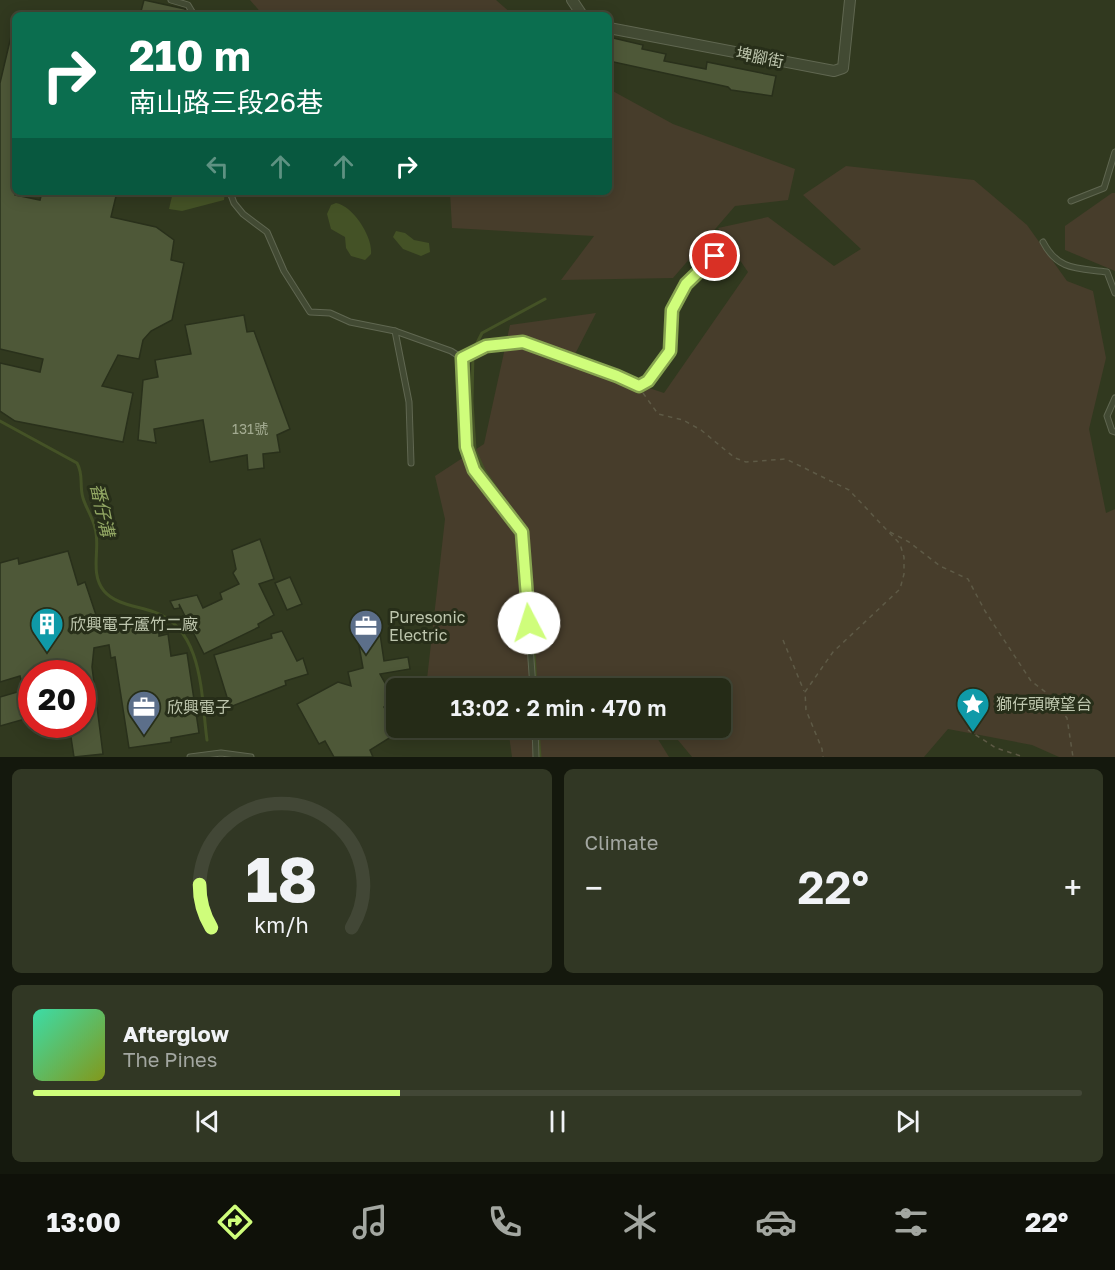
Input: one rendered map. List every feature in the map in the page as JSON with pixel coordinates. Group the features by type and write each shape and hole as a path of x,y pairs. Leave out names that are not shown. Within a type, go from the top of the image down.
{"street":[{"name":"埤腳街","path":"612,29 834,72 843,68 850,0"}],"lane":[{"path":"171,0 188,5 192,12"},
{"path":"1071,201 1104,188 1115,152"},
{"path":"231,195 243,214 267,232 284,271 310,312 330,313 350,322 395,331 452,351 462,358"},
{"path":"1043,242 1051,256 1062,265 1107,273 1115,293"},
{"path":"462,358 486,346 523,342 639,386 648,381 670,351 672,310 686,284 715,256"},
{"path":"395,331 409,402 411,464"},
{"path":"462,358 465,437 471,465 522,532 532,678"},
{"path":"1115,398 1107,416 1112,431 1115,432"},
{"path":"535,738 536,757"},
{"path":"190,757 215,754 251,757"}],"path":[{"path":"639,386 651,408 658,414 672,416 692,425 735,458 746,462 786,459 849,490 900,544 904,557 904,574 900,589 833,652 805,692"},
{"path":"889,531 909,542 940,566 968,579 985,611 1031,681 1048,694 1067,718 1073,757"},
{"path":"783,640 805,692 806,710 823,757"},
{"path":"968,730 996,748 1024,757"}],"shaded area":[{"path":"250,0 496,0 510,12 260,12"},
{"path":"612,91 673,124 795,169 788,200 735,206 673,278 561,280 594,236 452,228 450,195 612,195"},
{"path":"846,166 974,180 1027,225 1067,281 1093,291 1106,358 1089,429 1106,513 1115,509 1115,757 1059,757 1032,745 948,729 924,757 692,757 676,738 731,738 731,678 427,678 445,519 435,476 484,444 510,325 596,313 571,362 664,393 748,272 718,228 768,217 834,266 861,249 803,195"},
{"path":"1115,193 1115,271 1065,250 1065,226"},
{"path":"172,195 225,195 224,200 182,211 169,209"},
{"path":"336,203 349,210 361,223 371,247 371,254 365,260 351,256 346,248 345,237 331,229 327,214 331,205"},
{"path":"396,231 405,233 414,240 429,243 430,252 421,256 403,249 393,237"},
{"path":"509,738 657,738 669,757 512,757"}],"building":[{"path":"144,0 185,9 186,12 141,12"},
{"path":"12,32 12,195 40,200 41,195 116,195 111,217 156,227 174,240 171,260 184,263 172,320 151,331 143,340 139,359 118,355 102,386 133,393 123,442 15,421 0,411 0,363 40,372 43,359 0,349 0,83"},
{"path":"612,38 643,45 642,49 666,54 664,61 706,69 707,62 776,76 772,96 731,90 728,87 612,62"},
{"path":"244,315 247,332 254,331 290,429 277,435 280,452 263,454 264,468 248,470 247,455 210,462 203,420 154,429 156,443 138,440 143,380 158,377 155,360 191,354 185,325"},
{"path":"260,539 274,579 259,584 274,615 258,624 259,627 204,654 179,604 180,608 174,609 170,601 197,595 203,608 222,599 220,593 239,584 233,573 236,569 232,550"},
{"path":"68,551 78,585 85,582 99,624 127,620 128,628 151,624 152,632 159,631 159,636 168,634 171,656 187,653 199,733 171,738 171,742 129,748 115,657 111,658 109,645 94,648 93,660 18,660 18,677 0,682 0,563 18,558 19,564"},
{"path":"290,577 302,604 287,610 275,583"},
{"path":"378,620 384,661 408,657 410,669 380,674 386,685 386,706 384,707 386,738 389,738 370,750 373,757 334,757 325,741 319,744 297,704 338,682 351,686 348,672 363,668 356,629"},
{"path":"282,631 297,661 303,658 308,674 285,681 286,685 230,707 214,655 272,638 271,634"},
{"path":"18,692 18,721 0,726 0,697"},
{"path":"96,699 103,754 74,757 71,738 96,738"}],"waterway":[{"path":"535,678 528,542 522,526 484,470 475,450 472,401 473,351 482,333 545,299"},
{"name":"番仔溝","path":"0,421 77,463 83,498 93,520 96,535 96,568 100,584 109,596 154,612 170,621 183,633 197,666 207,740"},
{"path":"539,738 540,757"}],"place":[{"name":"欣興電子蘆竹二廠","path":"47,653"},
{"name":"Puresonic Electric","path":"366,655"},
{"name":"獅仔頭暸望台","path":"973,733"},
{"name":"欣興電子","path":"144,736"}],"route":[{"path":"529,623 522,532 474,470 466,447 462,358 486,346 523,342 639,386 648,381 670,351 672,310 686,284 715,256"}]}
